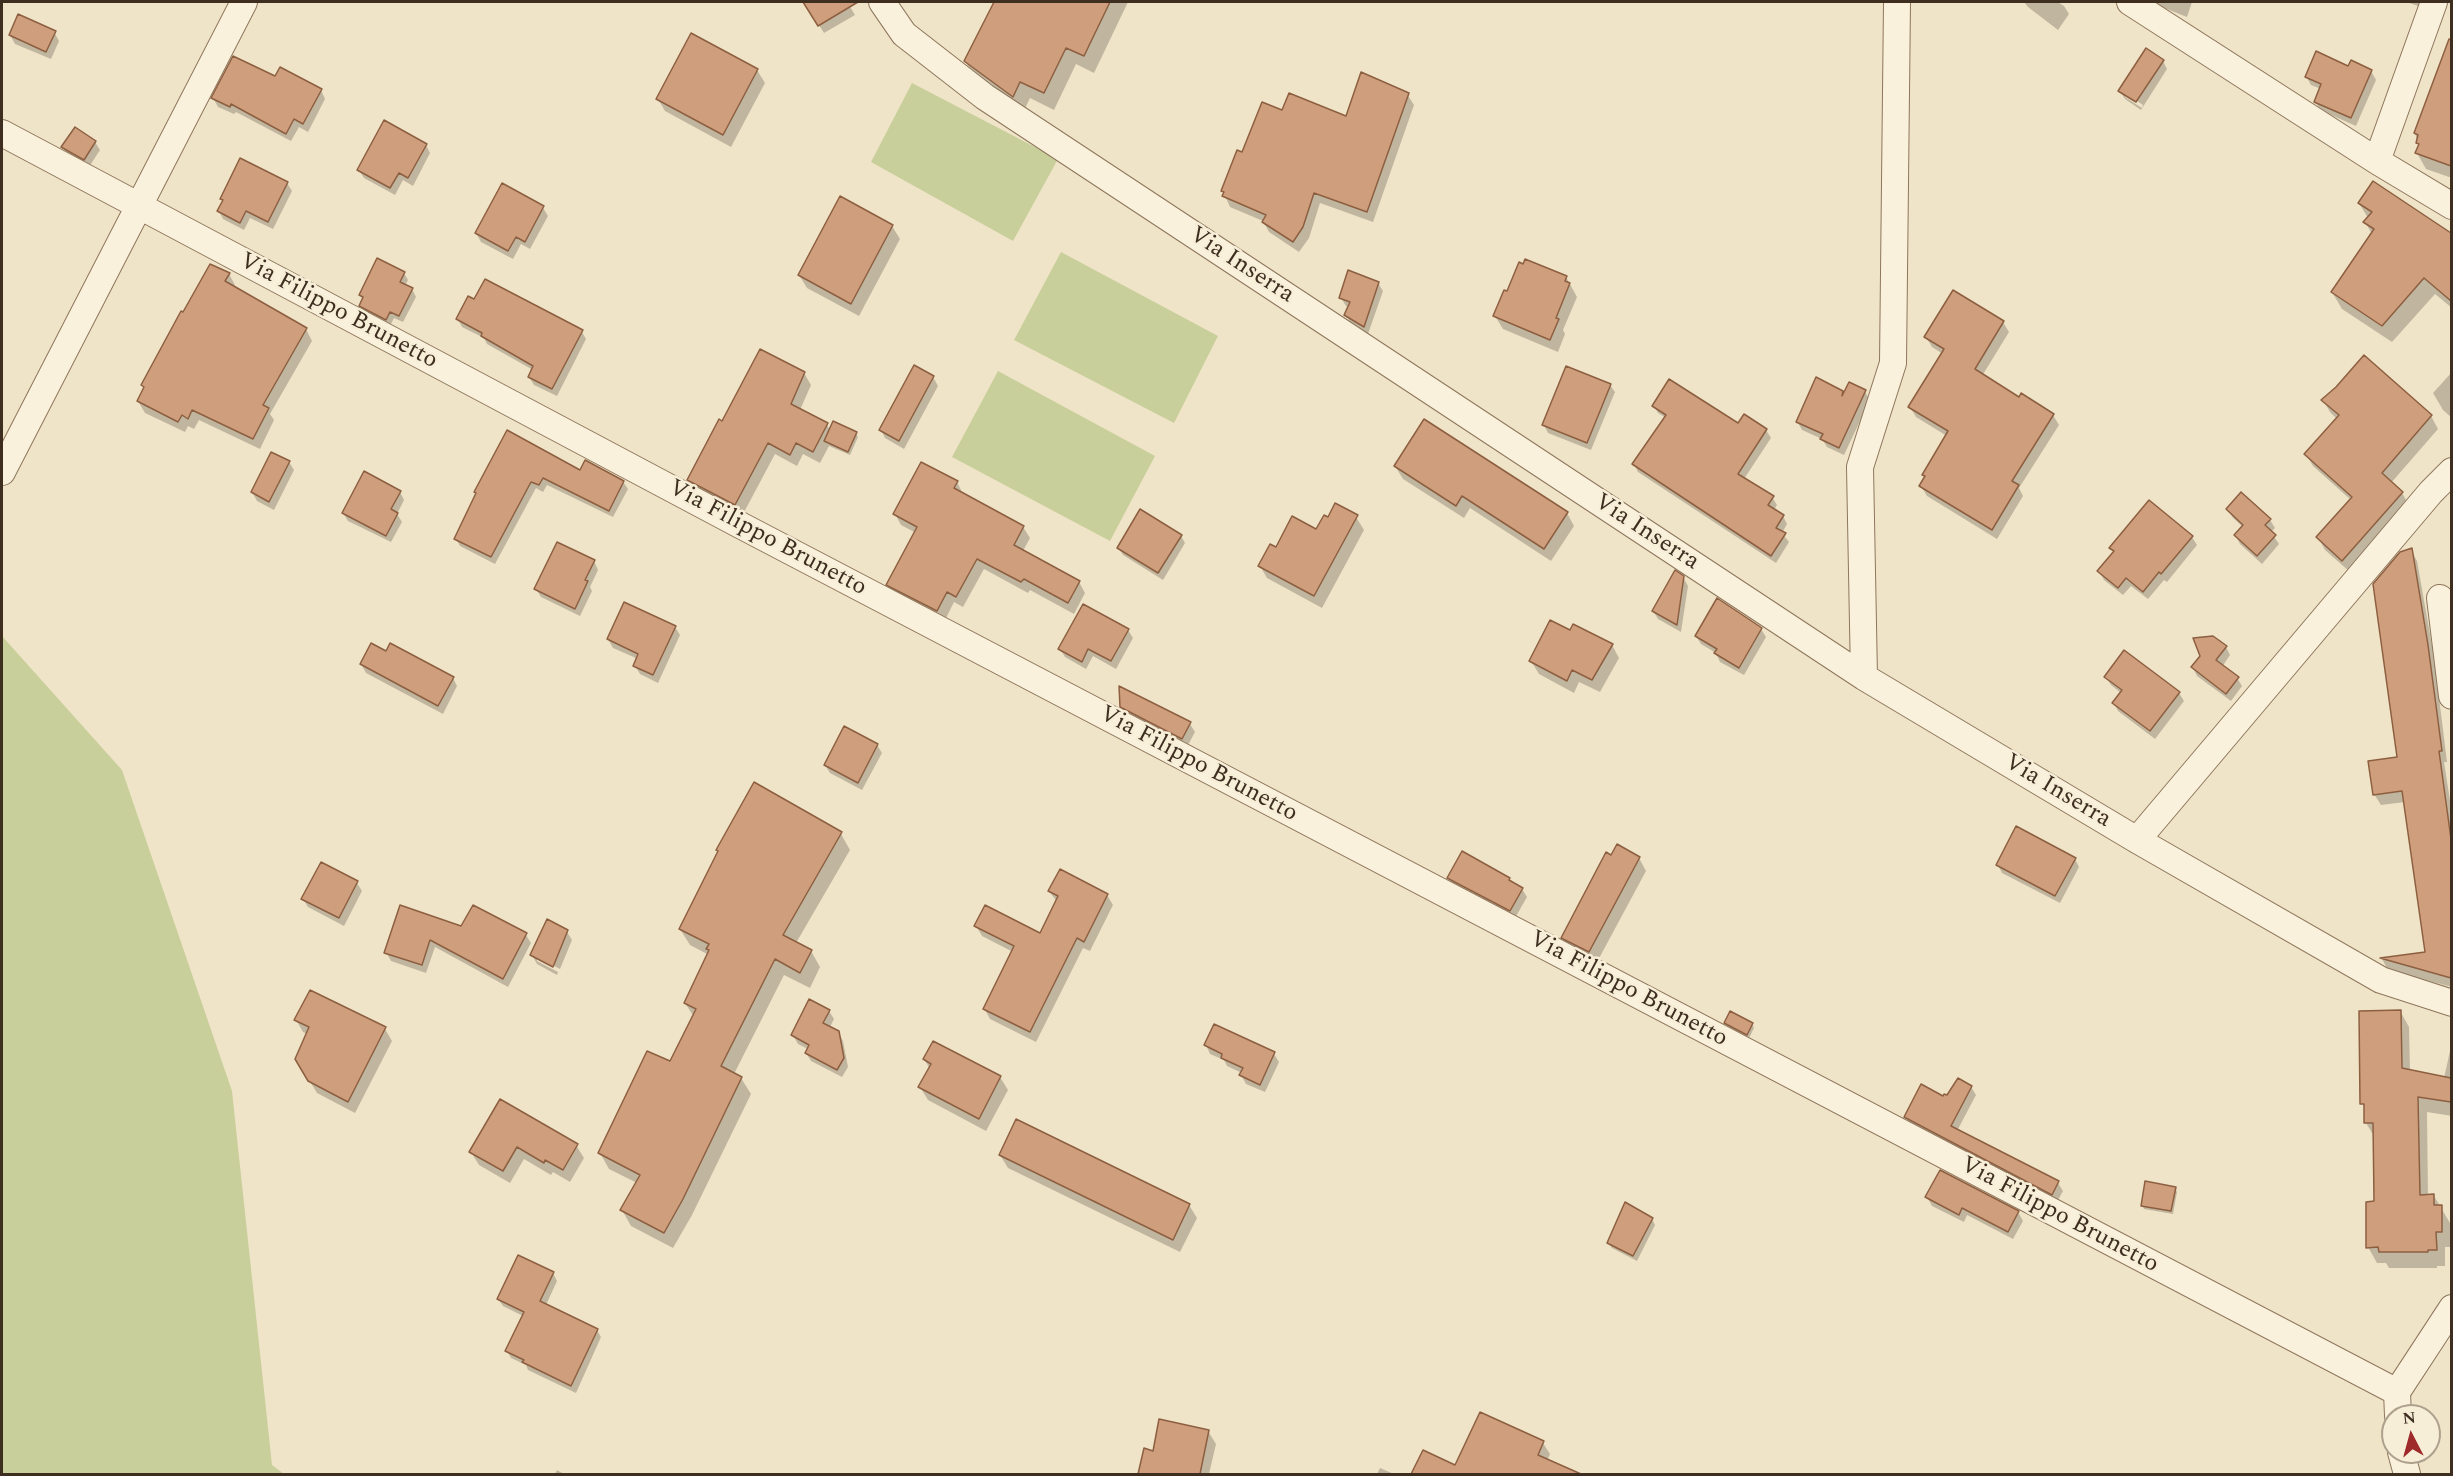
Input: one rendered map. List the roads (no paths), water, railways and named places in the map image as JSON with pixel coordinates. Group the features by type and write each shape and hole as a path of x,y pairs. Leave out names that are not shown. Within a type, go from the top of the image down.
{"street":[{"path":"2,472 244,2"},
{"name":"Via Inserra","path":"882,2 904,34 985,97 1864,677 2138,840 2381,980 2451,1003"},
{"path":"1864,677 1860,467 1893,363 1898,2"},
{"path":"2130,2 2451,206"},
{"path":"2377,161 2434,2"},
{"name":"Via Filippo Brunetto","path":"2,133 2397,1404"},
{"path":"2138,840 2423,501 2451,471"},
{"path":"2440,598 2451,696"},
{"path":"2397,1404 2451,1308"}]}
